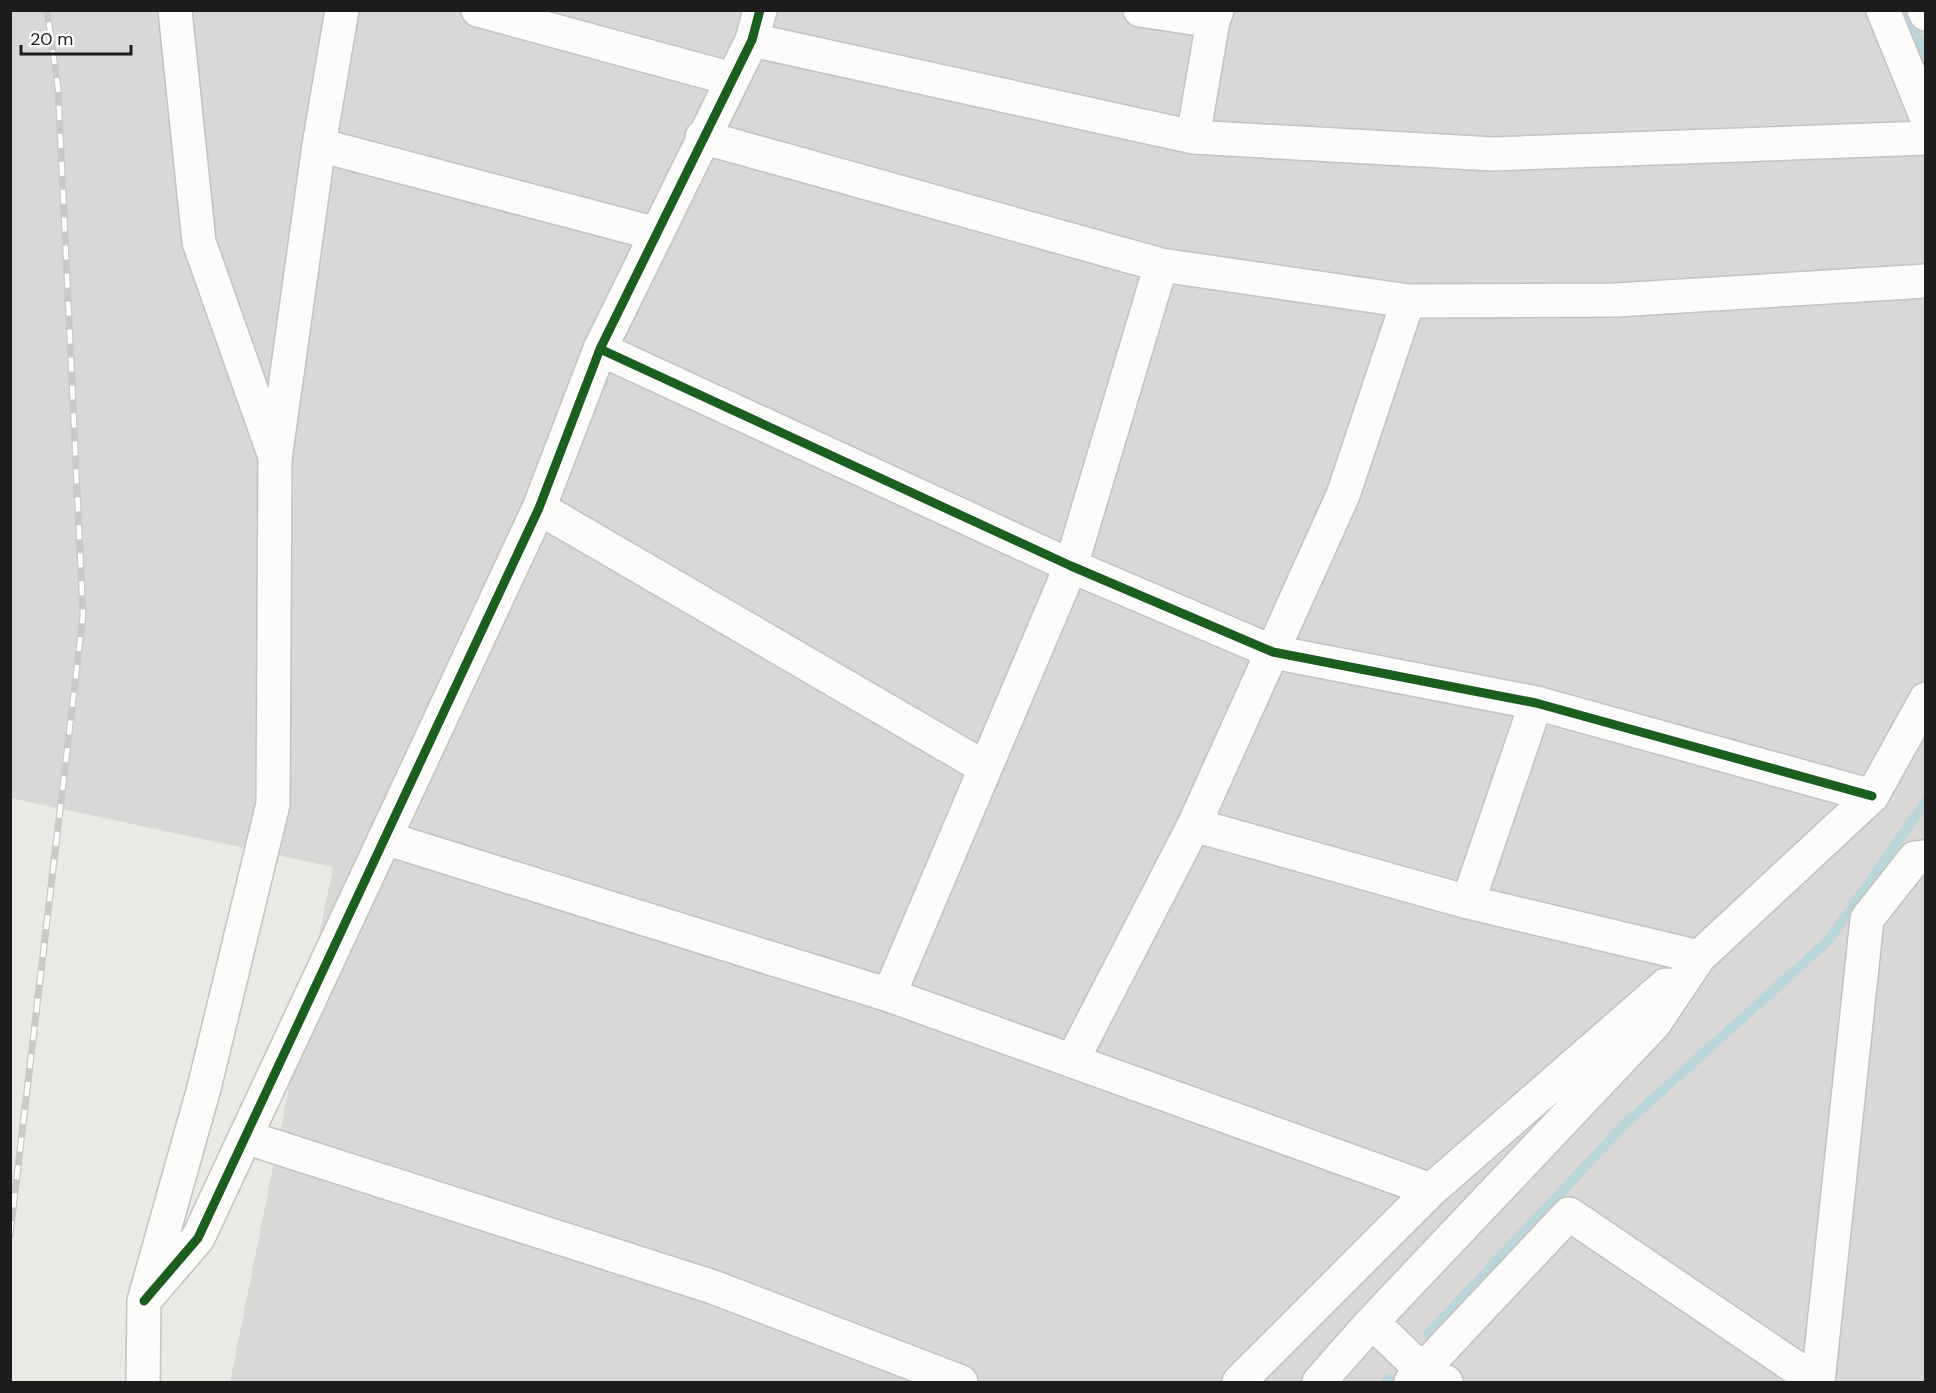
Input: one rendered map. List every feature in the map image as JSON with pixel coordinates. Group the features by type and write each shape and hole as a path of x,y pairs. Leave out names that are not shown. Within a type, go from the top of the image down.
{"street":[{"path":"174,10 199,242 275,459"},
{"path":"143,1383 144,1301 204,1088 273,804 275,459 319,145 342,10"},
{"path":"478,10 732,80"},
{"path":"1140,10 1215,16 1193,137"},
{"path":"1883,10 1926,116"},
{"path":"144,1301 198,1238 539,508 600,349 702,137 732,80 756,25 1193,137 1493,154 1926,138"},
{"path":"702,137 1161,265 1408,301 1616,300 1926,281"},
{"path":"319,145 657,234"},
{"path":"888,995 1071,566 1161,265"},
{"path":"1072,1061 1194,825 1343,495 1408,301"},
{"path":"600,349 1071,566 1273,652 1536,703 1872,796"},
{"path":"539,508 984,767"},
{"path":"1239,1383 1431,1190 1699,957 1872,796 1926,699"},
{"path":"1468,902 1536,703"},
{"path":"1194,825 1468,902 1699,957"},
{"path":"385,838 888,995 1431,1190"},
{"path":"1372,1322 1426,1378 1569,1214 1818,1383 1866,919 1915,858 1926,857"},
{"path":"1319,1383 1372,1322 1654,1024 1699,957"},
{"path":"245,1137 713,1287 961,1383"}],"shaded area":[{"path":"11,11 1925,11 1925,1382 230,1382 333,867 11,798"}],"waterway":[{"path":"1905,10 1926,58"},
{"path":"1428,1334 1625,1124 1829,940 1926,801"},
{"path":"1386,1382 1389,1379"}],"railway":[{"path":"10,1235 83,615 58,88 47,10"}],"cycle path":[{"path":"144,1301 198,1238 539,508 600,349 752,40 760,10"},
{"path":"600,349 1071,566 1273,652 1536,703 1872,796"}]}
